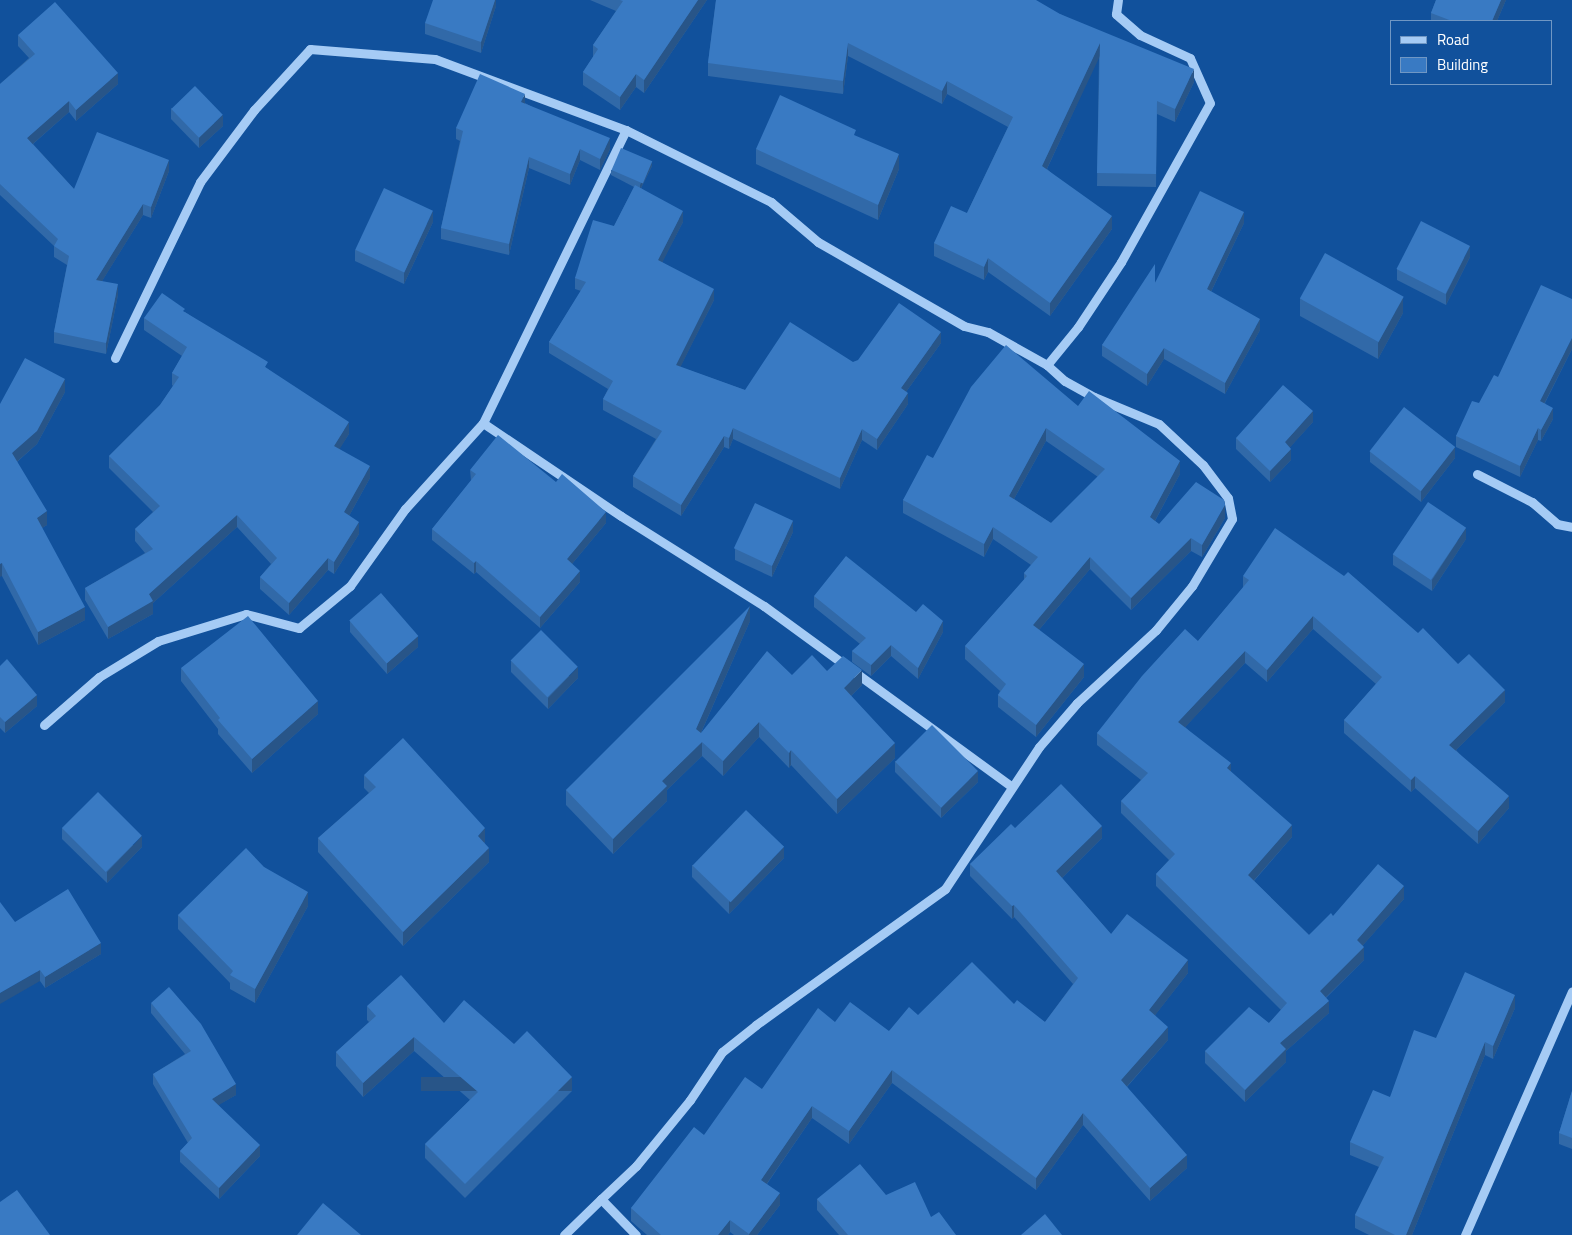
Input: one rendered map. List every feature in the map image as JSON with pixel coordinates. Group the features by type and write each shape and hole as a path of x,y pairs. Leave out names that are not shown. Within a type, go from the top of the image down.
{"street":[{"path":"1047,364 1078,327 1121,262 1210,103 1190,58 1140,36 1116,14 1118,0"},
{"path":"115,358 200,182 254,110 310,49 434,59 626,130 771,202 818,242 964,326 988,332 1047,364 1065,381 1131,414 1159,424 1177,438 1228,498 1232,520 1192,586 1156,630 1077,703 1039,747 946,890 756,1024 722,1052 678,1115 636,1166 564,1235"},
{"path":"44,725 99,676 158,641 246,614 299,628 350,586 405,509 483,423 626,130"},
{"path":"483,423 621,516 764,606 1012,787"},
{"path":"1477,474 1532,502 1557,524 1572,528"},
{"path":"1465,1235 1572,991"},
{"path":"601,1199 636,1235"}],"building":[{"path":"433,0 495,0 481,42 425,23"},
{"path":"620,0 698,0 644,80 636,74 620,97 583,72 598,49 593,45 623,1"},
{"path":"716,0 1036,0 1060,14 1194,69 1175,109 1157,101 1156,174 1097,173 1100,43 1042,166 1112,216 1050,303 988,258 984,267 934,243 951,206 967,213 1013,117 947,81 942,91 848,43 843,81 708,63"},
{"path":"1436,0 1501,0 1492,20 1449,20 1431,13"},
{"path":"55,2 118,73 76,110 69,101 27,138 74,189 97,132 169,160 151,207 143,204 96,280 118,284 106,343 54,332 69,256 54,246 58,239 0,184 0,84 35,54 18,35"},
{"path":"480,74 525,94 521,102 610,138 600,159 580,149 570,174 529,157 509,244 441,228 463,131 456,128"},
{"path":"195,86 223,115 199,138 171,109"},
{"path":"780,95 856,130 854,135 899,154 878,205 756,149"},
{"path":"621,148 652,161 643,183 612,170"},
{"path":"635,185 683,211 658,260 714,289 676,365 745,390 790,322 853,362 858,360 899,303 941,332 901,388 908,393 877,439 862,429 840,478 733,428 729,438 724,436 681,505 633,476 662,431 603,399 613,381 549,342 586,282 575,278 593,220 614,226"},
{"path":"384,188 433,211 404,272 355,250"},
{"path":"1200,191 1244,212 1207,289 1260,319 1225,383 1164,348 1147,374 1102,345 1155,264 1155,283"},
{"path":"1421,221 1470,246 1445,294 1396,269"},
{"path":"1325,253 1404,297 1379,342 1300,298"},
{"path":"1541,285 1572,299 1572,338 1540,401 1553,408 1541,430 1538,428 1520,466 1456,436 1472,401 1479,403 1494,375 1498,377"},
{"path":"162,293 185,309 183,311 268,362 265,367 349,422 334,446 370,466 344,512 359,522 334,562 328,558 289,603 260,577 277,558 237,515 149,594 153,601 108,627 85,588 153,549 135,529 160,506 109,456 160,405 179,377 172,373 187,347 144,318"},
{"path":"1006,345 1078,406 1089,391 1180,461 1150,517 1159,524 1196,482 1224,500 1225,505 1202,545 1191,538 1131,598 1090,557 1033,625 1084,664 1036,725 998,695 1006,684 965,646 1027,576 1024,573 1038,557 993,527 984,544 903,500 927,455 933,458 971,387","holes":["1046,428 1105,469 1051,523 1009,496"]},
{"path":"25,358 65,379 37,431 12,453 47,511 37,518 85,607 38,632 2,563 0,564 0,404"},
{"path":"1283,385 1313,411 1285,442 1291,449 1270,471 1236,438"},
{"path":"1404,407 1455,447 1421,491 1370,451"},
{"path":"498,435 556,482 562,474 606,512 567,559 580,571 540,617 476,561 474,563 432,529 476,474 470,470"},
{"path":"1428,502 1466,528 1431,580 1393,554"},
{"path":"755,503 793,521 772,566 734,548"},
{"path":"1275,528 1344,576 1348,572 1418,633 1423,628 1458,664 1469,654 1505,690 1449,745 1509,796 1478,831 1415,776 1411,780 1344,720 1382,677 1313,616 1267,670 1245,651 1178,722 1231,763 1227,768 1292,825 1248,875 1309,935 1331,913 1333,916 1378,864 1404,886 1357,940 1364,947 1320,991 1329,1001 1280,1043 1286,1049 1245,1090 1205,1051 1249,1007 1269,1023 1287,1003 1156,874 1175,854 1121,801 1148,773 1097,733 1142,676 1185,629 1198,641 1249,580 1243,576"},
{"path":"846,556 916,612 923,604 943,621 918,668 891,645 871,665 852,651 866,638 814,596"},
{"path":"381,593 418,636 387,664 349,621"},
{"path":"750,606 696,729 701,733 767,651 792,675 812,655 827,671 843,656 862,670 844,688 895,743 837,799 791,750 789,753 759,722 723,761 702,742 662,781 667,786 613,839 566,790"},
{"path":"248,616 318,701 252,759 218,720 220,718 181,668"},
{"path":"541,630 578,667 547,697 511,660"},
{"path":"7,659 37,695 5,722 0,717 0,666"},
{"path":"932,725 978,771 941,808 895,762"},
{"path":"403,738 485,828 478,836 489,848 403,932 318,838 376,787 364,775"},
{"path":"1061,784 1102,826 1056,871 1111,934 1127,914 1188,960 1149,1010 1168,1027 1121,1080 1187,1155 1150,1188 1083,1113 1036,1178 892,1070 849,1131 812,1106 761,1180 780,1193 749,1234 730,1220 718,1235 661,1235 631,1208 694,1127 704,1135 745,1077 762,1089 818,1008 835,1022 850,1002 889,1031 909,1007 918,1015 972,962 1014,1004 1017,1000 1045,1022 1078,978 1014,905 1012,906 970,864 1011,824 1015,828"},
{"path":"98,792 142,836 106,872 62,828"},
{"path":"746,810 784,847 731,902 693,865"},
{"path":"246,848 264,867 308,892 255,989 230,975 233,971 178,915"},
{"path":"68,889 101,943 45,977 40,970 0,993 0,902 15,922"},
{"path":"1465,972 1515,995 1493,1046 1485,1042 1406,1235 1395,1235 1355,1215 1384,1157 1350,1142 1373,1090 1390,1097 1414,1030 1436,1038"},
{"path":"401,975 444,1023 464,1000 514,1044 527,1031 572,1077 465,1184 425,1144 478,1092 414,1037 363,1083 336,1052 376,1016 367,1006"},
{"path":"169,987 201,1024 236,1084 212,1099 260,1145 219,1188 180,1151 192,1138 153,1074 191,1051 151,1003"},
{"path":"1572,1091 1572,1138 1559,1133"},
{"path":"860,1164 886,1195 915,1182 931,1217 939,1212 956,1235 848,1235 817,1199"},
{"path":"17,1190 50,1235 0,1235 0,1202"},
{"path":"323,1203 361,1235 297,1235"},
{"path":"1045,1214 1062,1235 1021,1235"}]}
